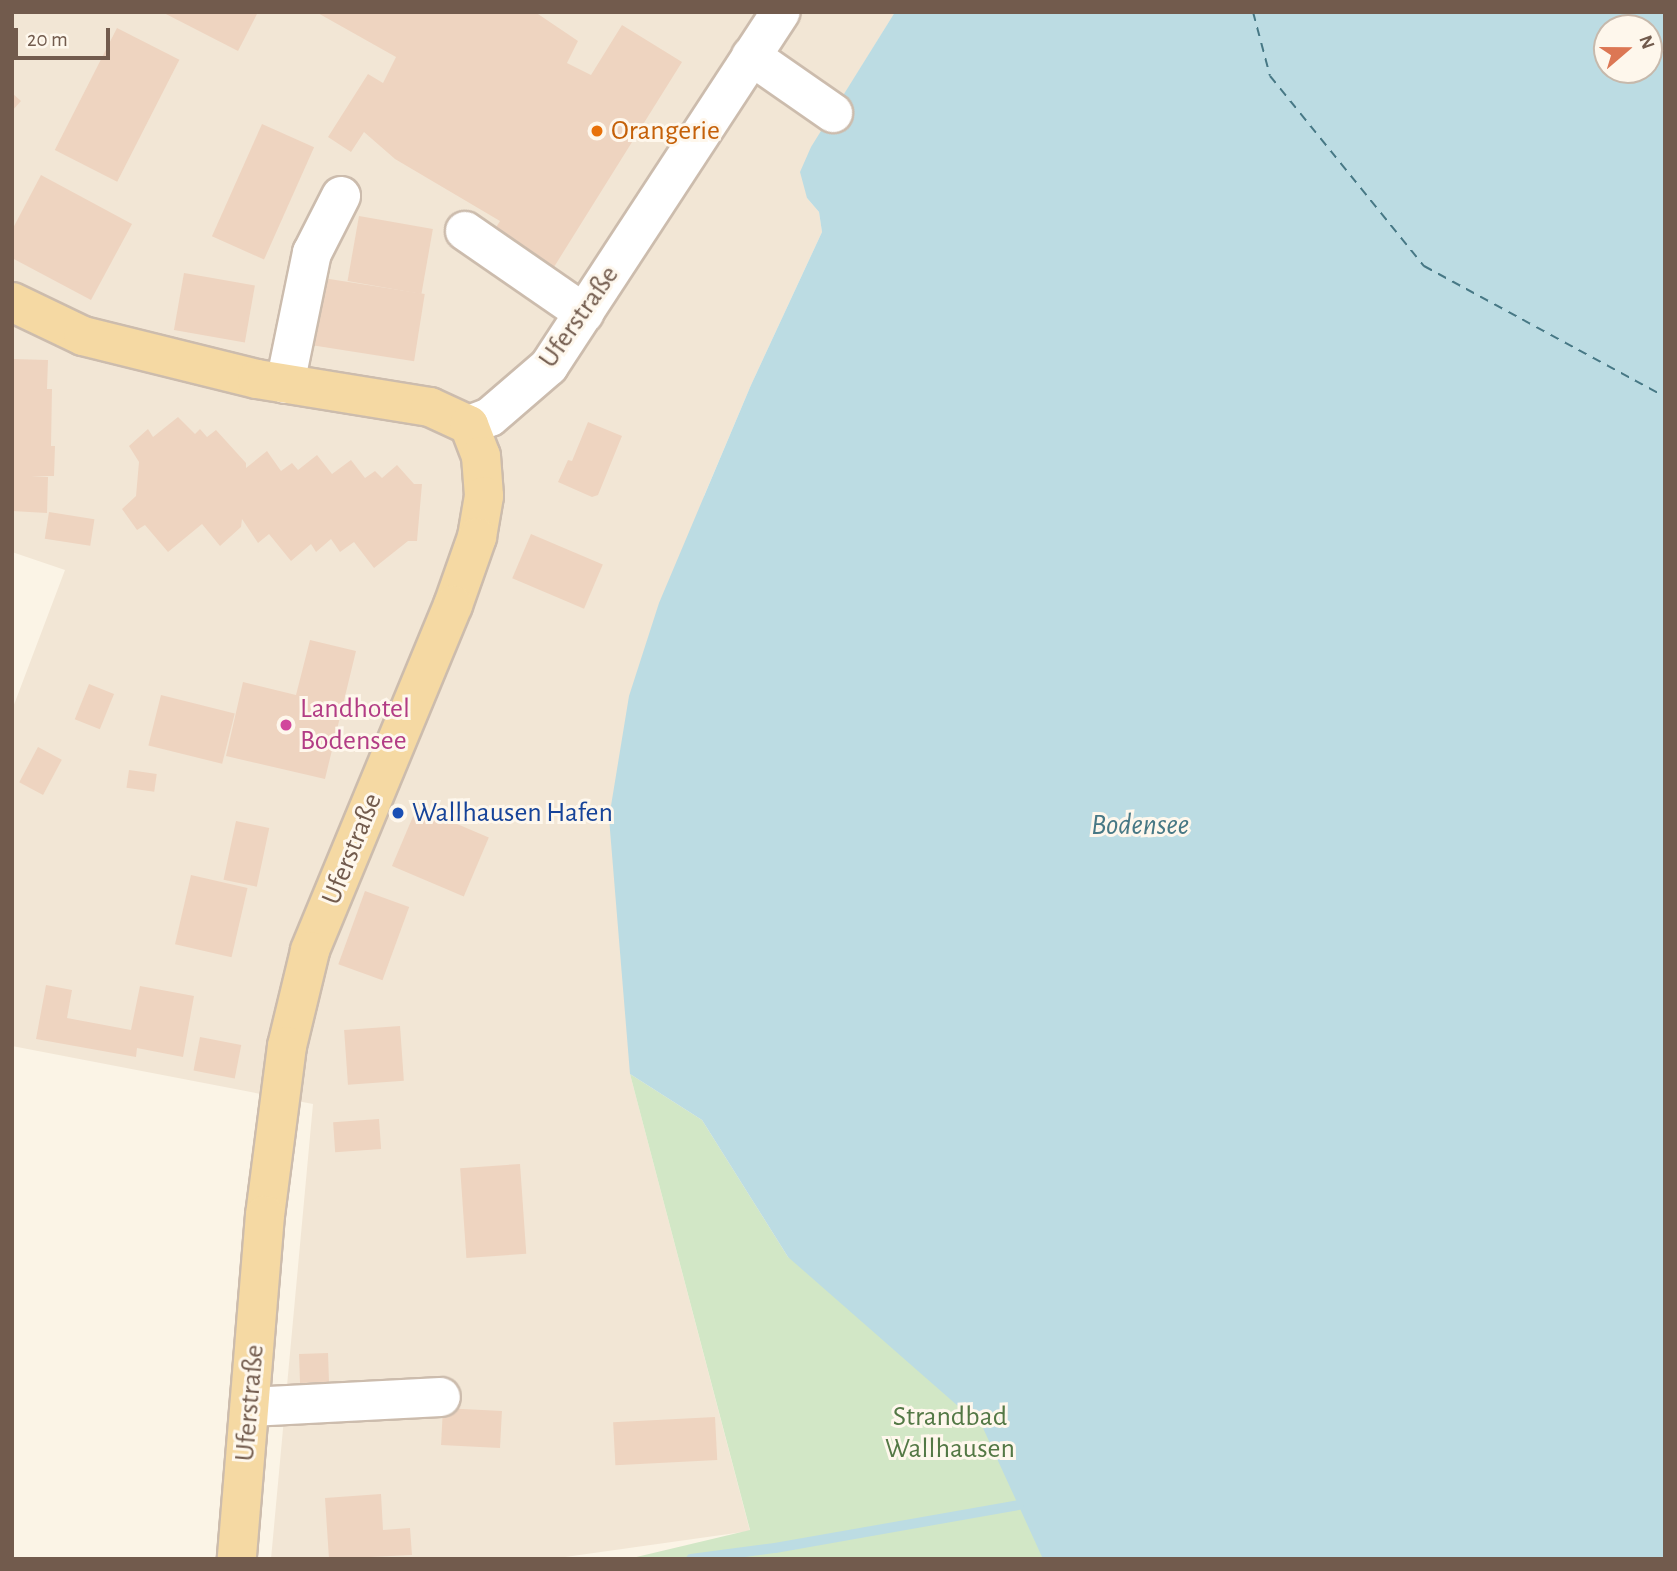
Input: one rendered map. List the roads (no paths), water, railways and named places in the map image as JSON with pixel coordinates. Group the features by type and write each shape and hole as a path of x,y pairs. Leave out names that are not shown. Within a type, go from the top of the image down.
{"main road":[{"path":"12,302 83,335 285,384 430,407 468,425"},
{"name":"Uferstraße","path":"237,1559 265,1214 287,1046 310,951 453,606 477,537 483,483 481,456 468,425"}],"street":[{"name":"Uferstraße","path":"468,425 491,417 549,366 781,12"},
{"path":"751,56 833,113"},
{"path":"285,384 312,253 341,196"},
{"path":"465,231 584,313"},
{"path":"250,1407 441,1397"}],"water":[{"name":"Bodensee","path":"895,12 1665,12 1665,1559 1043,1559 983,1428 788,1257 702,1120 630,1074 609,818 629,696 659,603 751,385 822,232 819,212 807,198 800,172 811,147"}],"waterway":[{"path":"691,1559 775,1548 1018,1505"}],"place":[{"name":"Orangerie","path":"597,131"},
{"name":"Landhotel Bodensee","path":"286,725"},
{"name":"Wallhausen Hafen","path":"398,813"}],"park label":[{"name":"Strandbad Wallhausen","path":"950,1433"}]}
